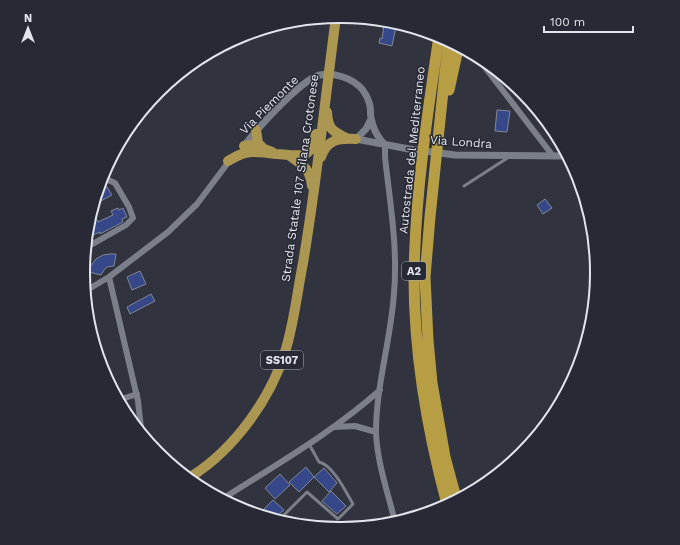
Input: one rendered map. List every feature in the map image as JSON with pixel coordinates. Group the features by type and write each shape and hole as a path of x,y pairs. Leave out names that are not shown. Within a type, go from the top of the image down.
{"highway":[{"name":"Strada Statale 107 Silana Crotonese","path":"194,475 226,449 256,412 272,384 285,353 295,308 311,215 335,23"},
{"path":"432,41 431,47 434,71"},
{"name":"Autostrada del Mediterraneo","path":"438,43 419,187 414,278 417,341 422,384 435,460 445,498"},
{"name":"Autostrada del Mediterraneo","path":"448,48 425,277 432,383 438,424 455,494"},
{"path":"430,217 436,199 449,88 457,52"},
{"path":"327,84 328,123 332,130 351,139"},
{"path":"247,149 300,156 308,152 314,145 321,102 325,95"},
{"path":"256,130 258,144 264,149"},
{"path":"316,182 323,149 336,140 351,139"},
{"path":"228,161 253,145 276,153"},
{"path":"288,155 306,167 310,175 312,186 311,215"}],"street":[{"path":"489,73 553,156"},
{"name":"Via Piemonte","path":"247,149 256,130 293,94 307,82 319,75 334,74 351,81 362,90 370,106 374,130 385,145"},
{"path":"351,139 366,129 371,119"},
{"path":"366,129 368,142"},
{"path":"368,142 374,130"},
{"name":"Via Londra","path":"351,139 409,149 455,154 561,156"},
{"path":"385,145 385,157 396,249 394,294 380,390 376,432 379,460 393,516"},
{"path":"91,288 109,277 168,232 197,204 228,161"},
{"path":"93,244 126,224 133,218 129,207 114,183 108,180"},
{"path":"109,277 136,394 140,421"},
{"path":"228,495 335,427 380,390"},
{"path":"125,398 136,394"},
{"path":"335,427 356,426 376,432"}],"lane":[{"path":"464,186 511,156"},
{"path":"284,515 307,492 338,519 353,504 340,481 324,464 318,462 309,444"}],"building":[{"path":"384,27 395,30 392,46 379,43 380,38 382,39"},
{"path":"497,110 510,111 507,132 495,131"},
{"path":"107,187 112,195 101,201"},
{"path":"545,199 552,208 543,214 537,205"},
{"path":"118,208 119,210 123,208 127,217 122,219 123,222 100,234 100,232 94,235 96,218 98,222 113,215 111,211"},
{"path":"116,254 114,266 107,267 101,275 90,272 90,267 96,259 103,255"},
{"path":"140,271 146,284 132,290 127,277"},
{"path":"151,294 155,301 130,314 127,307"},
{"path":"306,467 314,477 299,492 289,482"},
{"path":"324,468 337,483 329,492 314,477"},
{"path":"280,474 290,485 275,499 265,488"},
{"path":"331,491 346,506 337,514 322,501"},
{"path":"273,500 284,510 279,514 263,510"}]}
